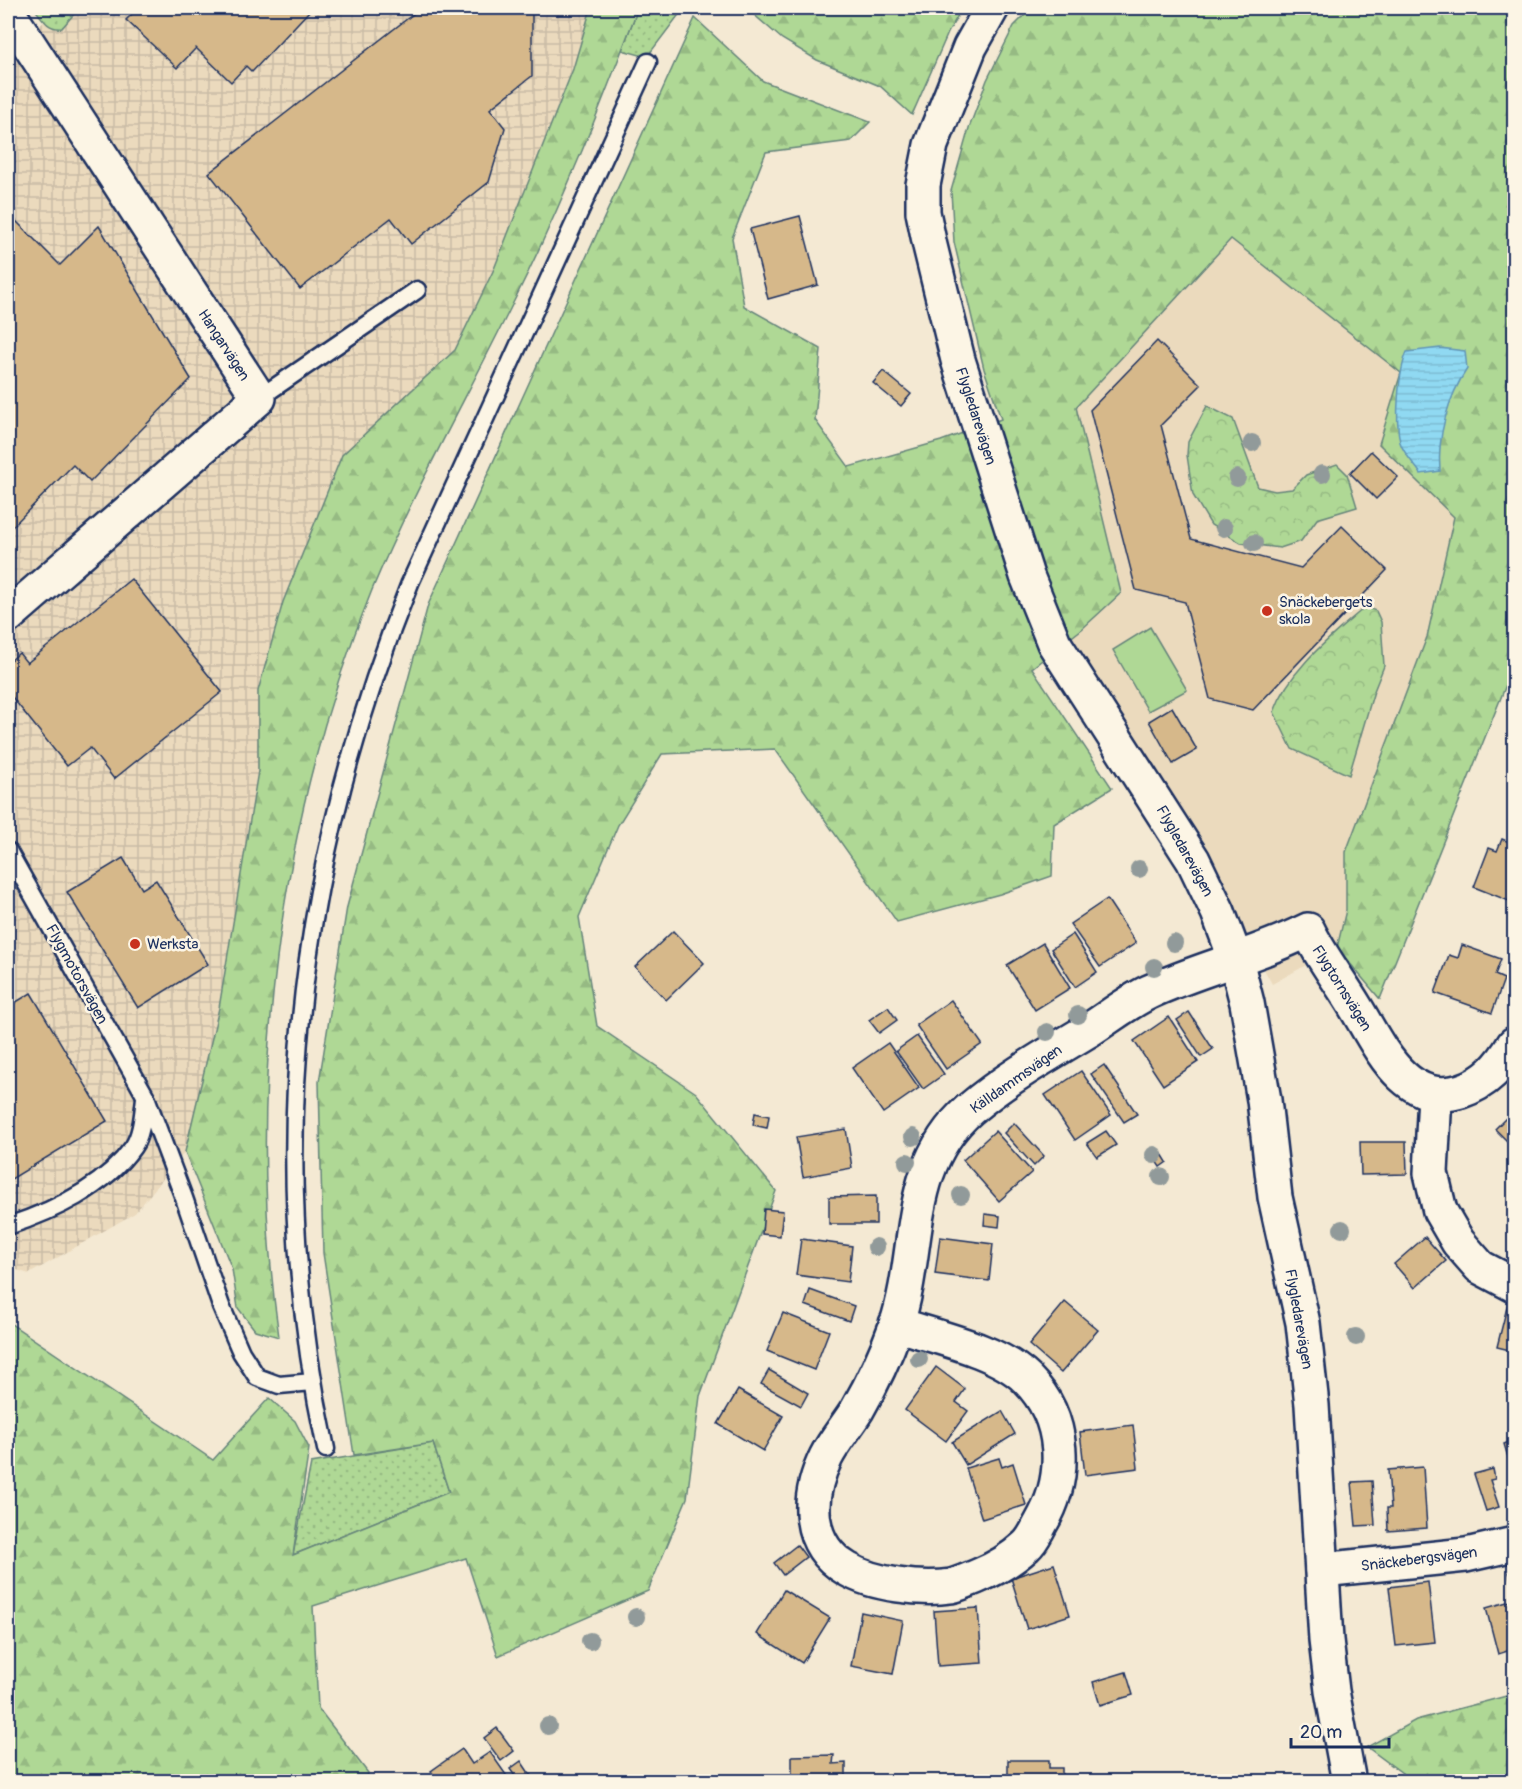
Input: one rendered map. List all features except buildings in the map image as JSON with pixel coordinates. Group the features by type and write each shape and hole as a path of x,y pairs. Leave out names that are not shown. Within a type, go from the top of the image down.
{"street":[{"name":"Flygledarevägen","path":"992,8 970,46 935,135 923,185 923,212 958,360 1027,576 1054,643 1193,860 1218,912 1236,960 1248,1003 1264,1100 1275,1197 1303,1323 1312,1405 1332,1691 1349,1782"},
{"name":"Hangarvägen","path":"8,12 259,398"},
{"path":"8,616 259,398"},
{"name":"Flygtornsvägen","path":"1236,960 1273,947 1308,930 1320,954 1377,1045 1401,1077 1414,1087 1435,1095"},
{"name":"Källdammsvägen","path":"896,1324 1000,1360 1025,1376 1038,1392 1052,1418 1061,1452 1054,1497 1029,1545 994,1570 952,1586 898,1585 860,1577 832,1560 818,1540 811,1514 813,1494 826,1458 859,1407 896,1324 909,1272 925,1175 937,1146 969,1110 1060,1047 1147,993 1236,960"},
{"path":"1515,1044 1496,1070 1477,1086 1450,1094 1435,1095 1431,1173 1440,1211 1458,1242 1480,1267 1515,1285"},
{"name":"Snäckebergsvägen","path":"1322,1570 1466,1555 1515,1544"}],"lane":[{"path":"326,1449 313,1382 296,1240 293,1149 296,1057 315,913 330,832 343,779 378,667 410,583 648,62"},
{"path":"259,398 417,290"},
{"name":"Flygmotorsvägen","path":"8,851 146,1097 221,1306 241,1352 257,1377 279,1385 313,1382"},
{"path":"8,1226 59,1207 105,1176 134,1147 140,1130 146,1097"}],"shaded area":[{"path":"57,8 591,8 573,69 494,269 455,350 342,455 258,691 258,771 219,1008 185,1152 135,1213 29,1274 8,1267 8,59"},
{"name":"Snäckebergets skola","path":"1231,239 1402,373 1379,444 1454,517 1427,637 1346,852 1346,910 1337,948 1272,984 1164,786 1070,638 1121,593 1076,407"}],"green space":[{"path":"34,8 79,8 62,28 57,28 46,22"},
{"path":"591,8 638,8 549,228 405,516 372,590 340,678 313,769 292,862 277,957 268,1053 266,1149 269,1244 279,1337 255,1330 238,1308 232,1269 185,1152 219,1008 258,771 258,691 283,602 342,455 455,350 494,269 573,69"},
{"path":"638,8 684,8 647,57 622,50"},
{"path":"750,8 962,8 948,33 912,115 880,86 817,60 782,39 751,12"},
{"path":"1032,8 1514,8 1514,665 1380,999 1337,948 1346,910 1346,852 1427,637 1454,517 1379,444 1401,373 1231,239 1076,407 1121,593 1082,629 1032,668 1112,788 1054,824 1052,876 1000,894 897,922 775,749 662,754 618,825 579,917 597,1026 696,1093 776,1191 700,1396 687,1498 648,1591 498,1656 466,1558 313,1606 318,1708 368,1773 366,1781 8,1781 8,1322 213,1460 269,1398 295,1421 309,1448 293,1555 449,1492 433,1443 354,1455 323,1253 319,1082 347,907 428,605 695,18 763,81 870,122 851,141 766,152 732,238 744,306 821,349 815,420 849,467 941,441 1001,419 984,369 954,242 951,191 969,128 987,80 1014,26"},
{"path":"1207,406 1233,419 1258,487 1275,491 1292,489 1306,475 1337,464 1347,474 1357,507 1317,519 1301,541 1280,548 1241,543 1211,525 1193,495 1187,455 1188,442"},
{"path":"1365,607 1376,611 1381,622 1384,666 1374,691 1349,775 1292,749 1274,712 1281,696 1300,668 1325,642"},
{"path":"1150,627 1187,690 1148,711 1113,650"},
{"path":"433,1443 449,1492 293,1555 311,1463"},
{"path":"1514,1694 1514,1781 1413,1781 1367,1747 1416,1720"}],"water":[{"path":"1440,348 1465,351 1467,369 1454,392 1445,418 1440,445 1440,471 1421,474 1406,455 1400,442 1398,397 1407,352"}],"place":[{"name":"Snäckebergets skola","path":"1267,611"},
{"name":"Werksta","path":"135,944"}]}
